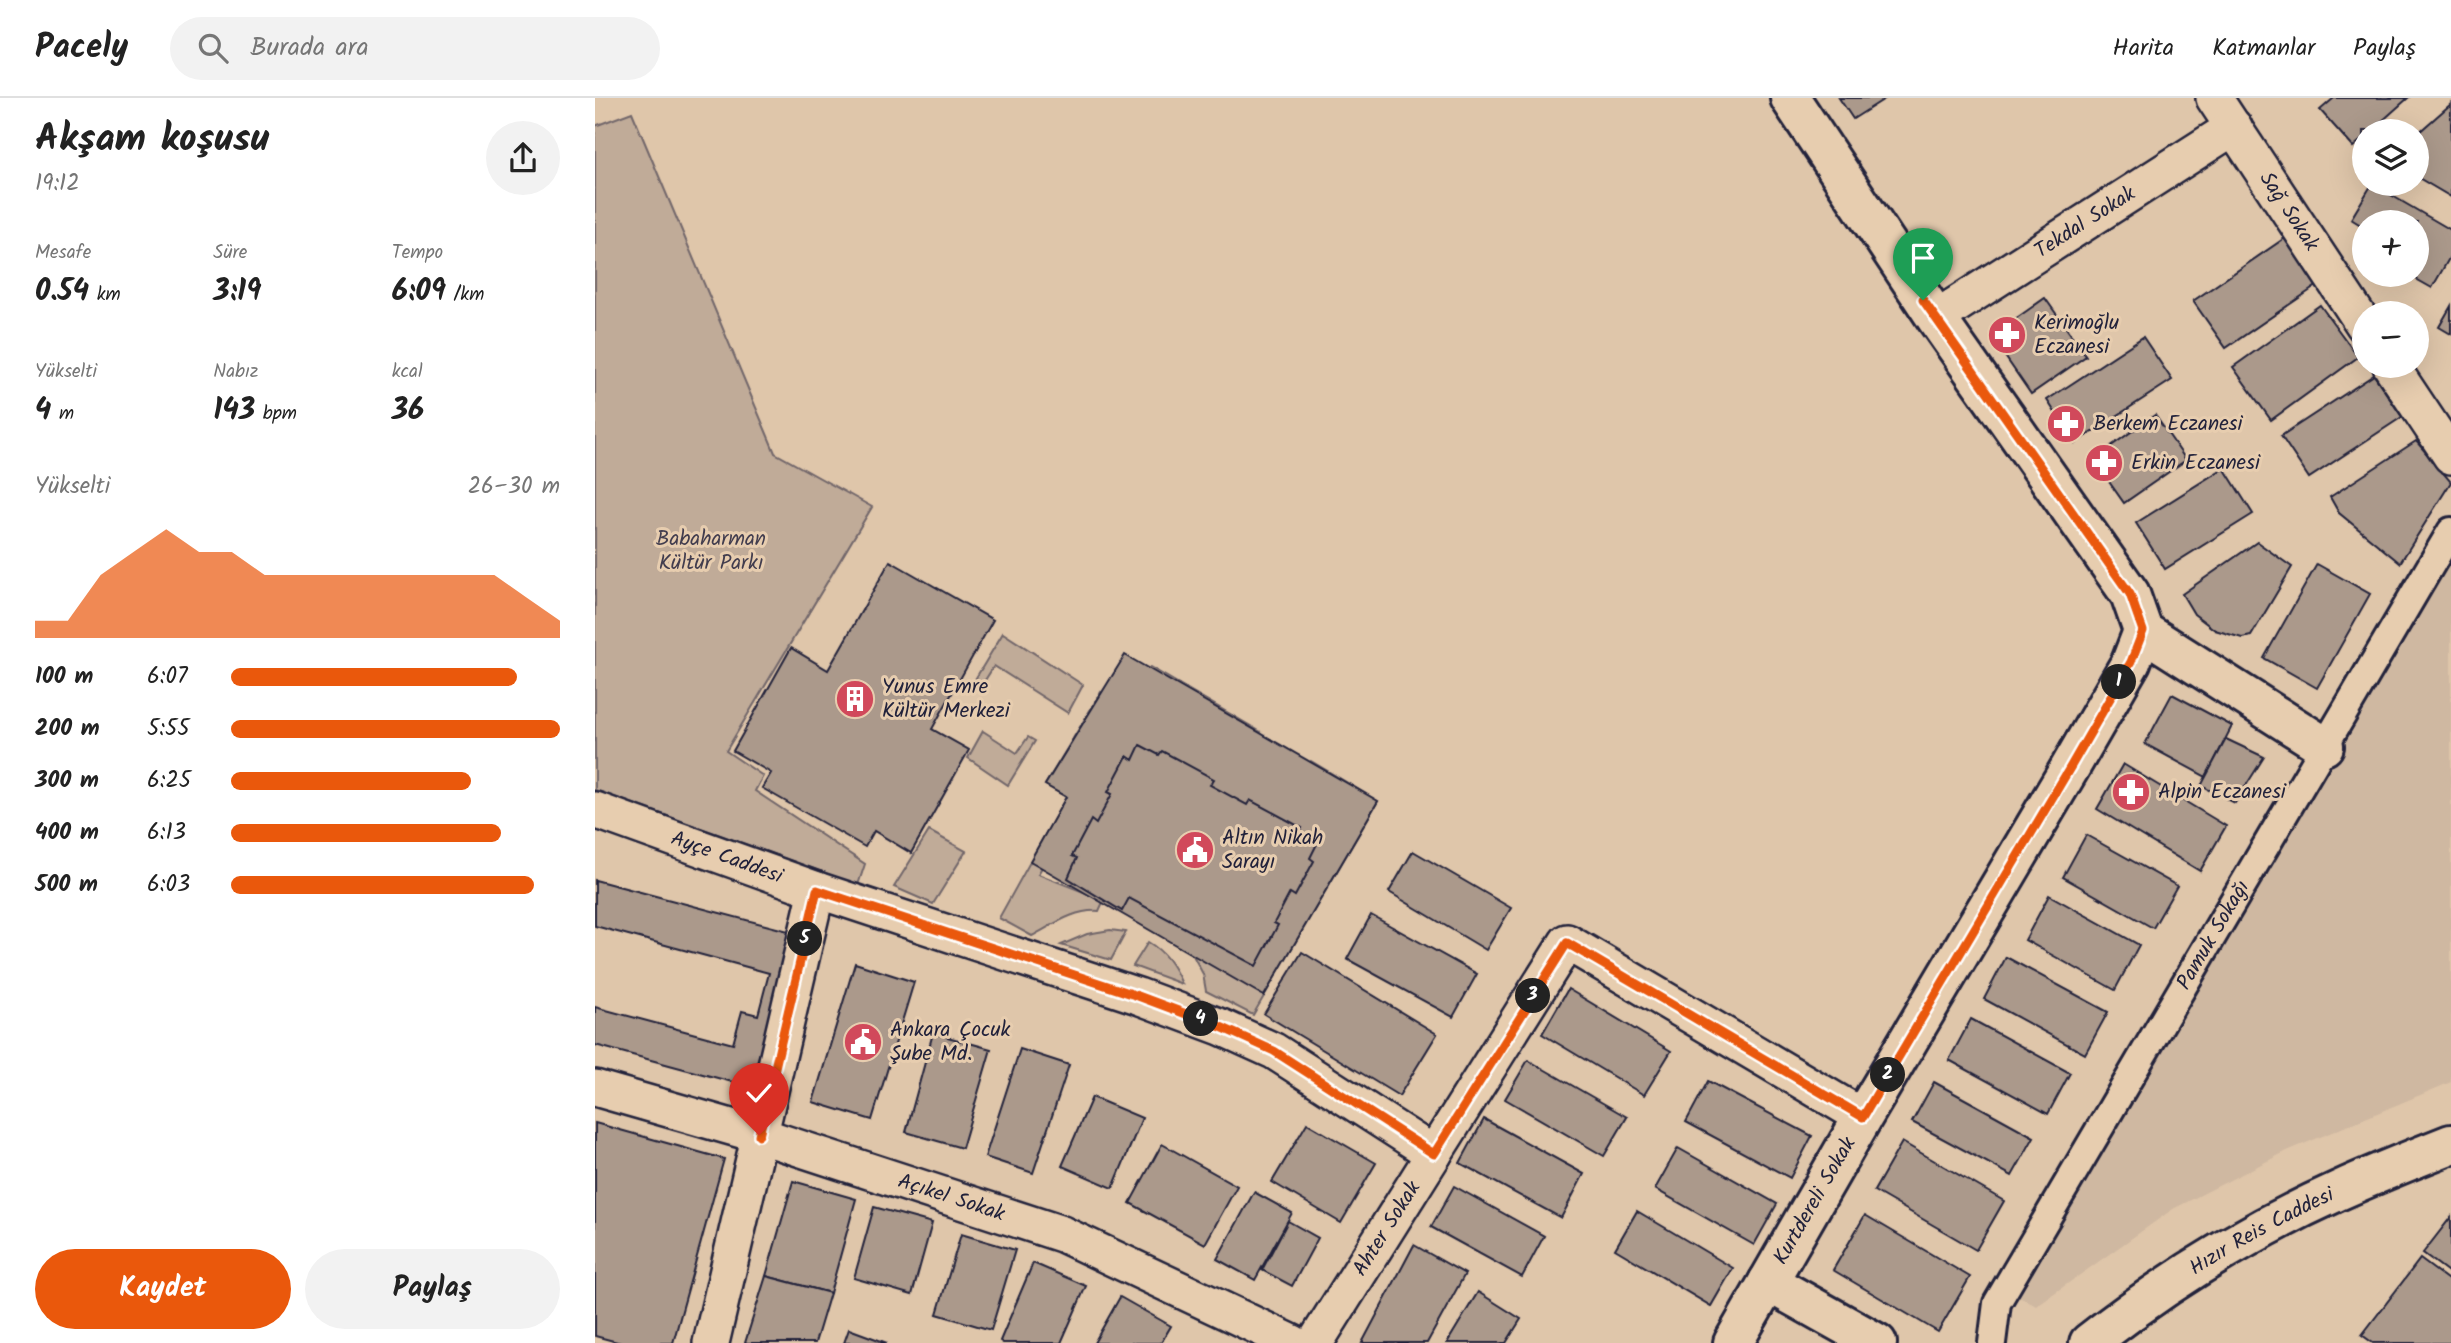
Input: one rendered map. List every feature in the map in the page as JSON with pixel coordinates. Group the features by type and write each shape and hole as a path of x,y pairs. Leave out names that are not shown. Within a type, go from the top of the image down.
{"street":[{"path":"1790,98 1936,318 2130,594 2143,631 2324,746"},
{"name":"Sağ Sokak","path":"2214,98 2352,307"},
{"name":"Tekdal Sokak","path":"1936,318 2234,127"},
{"path":"2399,378 2451,456"},
{"name":"Pamuk Sokağı","path":"1992,1343 1997,1303 2451,531"},
{"name":"Kurtdereli Sokak","path":"1733,1343 2131,662 2143,631"},
{"name":"Ayçe Caddesi","path":"595,810 817,890 1138,996 1221,1027 1293,1062 1434,1154"},
{"path":"711,1343 817,890"},
{"name":"Ahter Sokak","path":"1315,1343 1567,943 1863,1117"},
{"name":"Açıkel Sokak","path":"595,1088 759,1135 1062,1234 1293,1343"},
{"name":"Hızır Reis Caddesi","path":"2089,1343 2177,1280 2268,1226 2339,1191 2451,1144"},
{"path":"1768,1282 1877,1343"}],"shaded area":[{"path":"2451,535 2451,1082 2287,1151 2173,1209 2036,1306 2011,1291"}],"green space":[{"name":"Babaharman Kültür Parkı","path":"632,112 775,453 872,507 726,751 763,776 755,791 865,864 858,885 595,790 595,126"},
{"path":"1003,633 1083,685 1068,713 994,666 982,685 974,681"},
{"path":"1150,667 1261,732 1244,757 1294,786 1311,761 1378,801 1253,1015 1206,991 1203,974 1188,946 1106,759 1038,874 1104,900 1099,911 1072,915 1032,936 999,918 1066,797 1045,785 1101,692 1127,708"},
{"path":"983,731 1017,753 1028,737 1035,741 1008,785 968,758"},
{"path":"929,831 966,851 933,904 894,887"},
{"path":"1110,930 1126,932 1111,960 1061,945 1087,934"},
{"path":"1148,942 1168,960 1182,984 1133,966"}],"building":[{"path":"1839,98 1886,98 1853,119"},
{"path":"2334,98 2408,98 2384,119 2352,119 2352,146 2320,110"},
{"path":"2451,104 2451,197 2429,184 2429,123"},
{"path":"2365,196 2393,196 2417,210 2356,210"},
{"path":"2429,217 2451,230 2451,255 2432,288 2429,286"},
{"path":"2285,238 2318,285 2226,348 2193,301"},
{"path":"2045,298 2086,356 2031,394 1991,336"},
{"path":"2320,305 2352,349 2352,361 2271,420 2233,367"},
{"path":"2451,306 2451,334 2439,327"},
{"path":"2143,337 2172,380 2075,443 2047,400"},
{"path":"2369,378 2376,378 2402,417 2309,478 2281,436"},
{"path":"2155,415 2186,460 2124,503 2093,459"},
{"path":"2416,441 2451,482 2400,563 2339,513 2330,497"},
{"path":"2224,468 2253,514 2165,569 2136,523"},
{"path":"2257,542 2292,567 2251,636 2242,638 2215,630 2194,614 2182,594"},
{"name":"Yunus Emre Kültür Merkezi","path":"890,561 993,620 932,729 969,750 911,853 874,831 865,847 762,788 771,773 733,751 791,648 828,670"},
{"path":"2317,564 2370,594 2317,688 2264,658"},
{"path":"1125,655 1378,801 1264,996 1030,861 1066,797 1045,785"},
{"path":"2172,694 2232,726 2206,777 2145,744"},
{"path":"2226,739 2264,757 2235,803 2201,786"},
{"name":"Altın Nikah Sarayı","path":"1140,745 1159,755 1162,751 1214,779 1210,785 1247,805 1250,800 1302,828 1299,834 1317,844 1310,858 1314,861 1295,896 1290,893 1274,923 1278,925 1256,966 1129,898 1122,911 1068,878 1077,858 1072,856 1091,820 1096,824 1112,794 1108,792 1127,756 1133,760"},
{"path":"2123,764 2226,826 2200,871 2097,809"},
{"path":"2086,835 2177,886 2153,928 2063,877"},
{"path":"1413,851 1511,908 1486,950 1389,892"},
{"path":"595,880 792,932 751,1087 595,1045 595,1007 733,1044 742,1011 758,1015 769,973 595,926"},
{"path":"2049,895 2139,945 2115,990 2025,940"},
{"path":"1371,915 1477,974 1453,1017 1347,959"},
{"path":"1302,952 1437,1034 1399,1096 1264,1014"},
{"path":"2006,957 2108,1012 2085,1054 1984,999"},
{"name":"Ankara Çocuk Şube Md.","path":"855,963 914,982 872,1120 813,1102"},
{"path":"1568,989 1671,1051 1644,1095 1542,1034"},
{"path":"1971,1019 2070,1073 2048,1114 1949,1060"},
{"path":"933,1033 991,1049 962,1148 906,1132"},
{"path":"1020,1049 1069,1065 1033,1173 985,1157"},
{"path":"1528,1060 1627,1117 1604,1156 1505,1099"},
{"path":"1708,1081 1812,1136 1790,1178 1686,1122"},
{"path":"1934,1082 2034,1137 2012,1176 1912,1122"},
{"path":"1092,1097 1142,1118 1113,1188 1062,1166"},
{"path":"1484,1119 1584,1174 1561,1218 1460,1163"},
{"path":"595,1123 724,1159 673,1343 621,1343 595,1336"},
{"path":"1307,1123 1376,1163 1341,1223 1272,1182"},
{"path":"1902,1142 2004,1201 1976,1250 1874,1191"},
{"path":"1162,1144 1237,1186 1205,1244 1130,1203"},
{"path":"1678,1148 1777,1204 1754,1245 1655,1189"},
{"path":"793,1181 856,1199 830,1293 766,1276"},
{"path":"1454,1186 1544,1236 1522,1277 1431,1227"},
{"path":"1254,1192 1292,1213 1255,1280 1217,1259"},
{"path":"874,1207 932,1223 912,1295 854,1278"},
{"path":"1637,1211 1733,1268 1711,1306 1615,1249"},
{"path":"1865,1215 1970,1277 1938,1332 1833,1270"},
{"path":"2451,1217 2451,1274 2423,1253"},
{"path":"1288,1221 1318,1238 1292,1286 1262,1270"},
{"path":"961,1234 1015,1250 991,1330 937,1314"},
{"path":"1414,1245 1465,1274 1427,1343 1362,1343"},
{"path":"2420,1259 2451,1282 2451,1343 2373,1343 2362,1335"},
{"path":"1033,1263 1086,1286 1061,1343 1003,1343 1000,1341"},
{"path":"766,1276 830,1293 815,1343 745,1343"},
{"path":"1478,1292 1521,1319 1506,1343 1447,1343"},
{"path":"1120,1297 1171,1326 1161,1343 1094,1343"},
{"path":"849,1329 887,1343 844,1343"}],"place":[{"name":"Kerimoğlu Eczanesi","path":"2007,335"},
{"name":"Berkem Eczanesi","path":"2066,424"},
{"name":"Erkin Eczanesi","path":"2104,463"},
{"name":"Yunus Emre Kültür Merkezi","path":"855,699"},
{"name":"Alpin Eczanesi","path":"2131,792"},
{"name":"Altın Nikah Sarayı","path":"1195,850"},
{"name":"Ankara Çocuk Şube Md.","path":"863,1042"}],"route":[{"path":"759,1135 817,890 1138,996 1221,1027 1274,1051 1312,1073 1434,1154 1567,943 1863,1117 2131,662 2143,631 2130,594 1923,300"}]}
